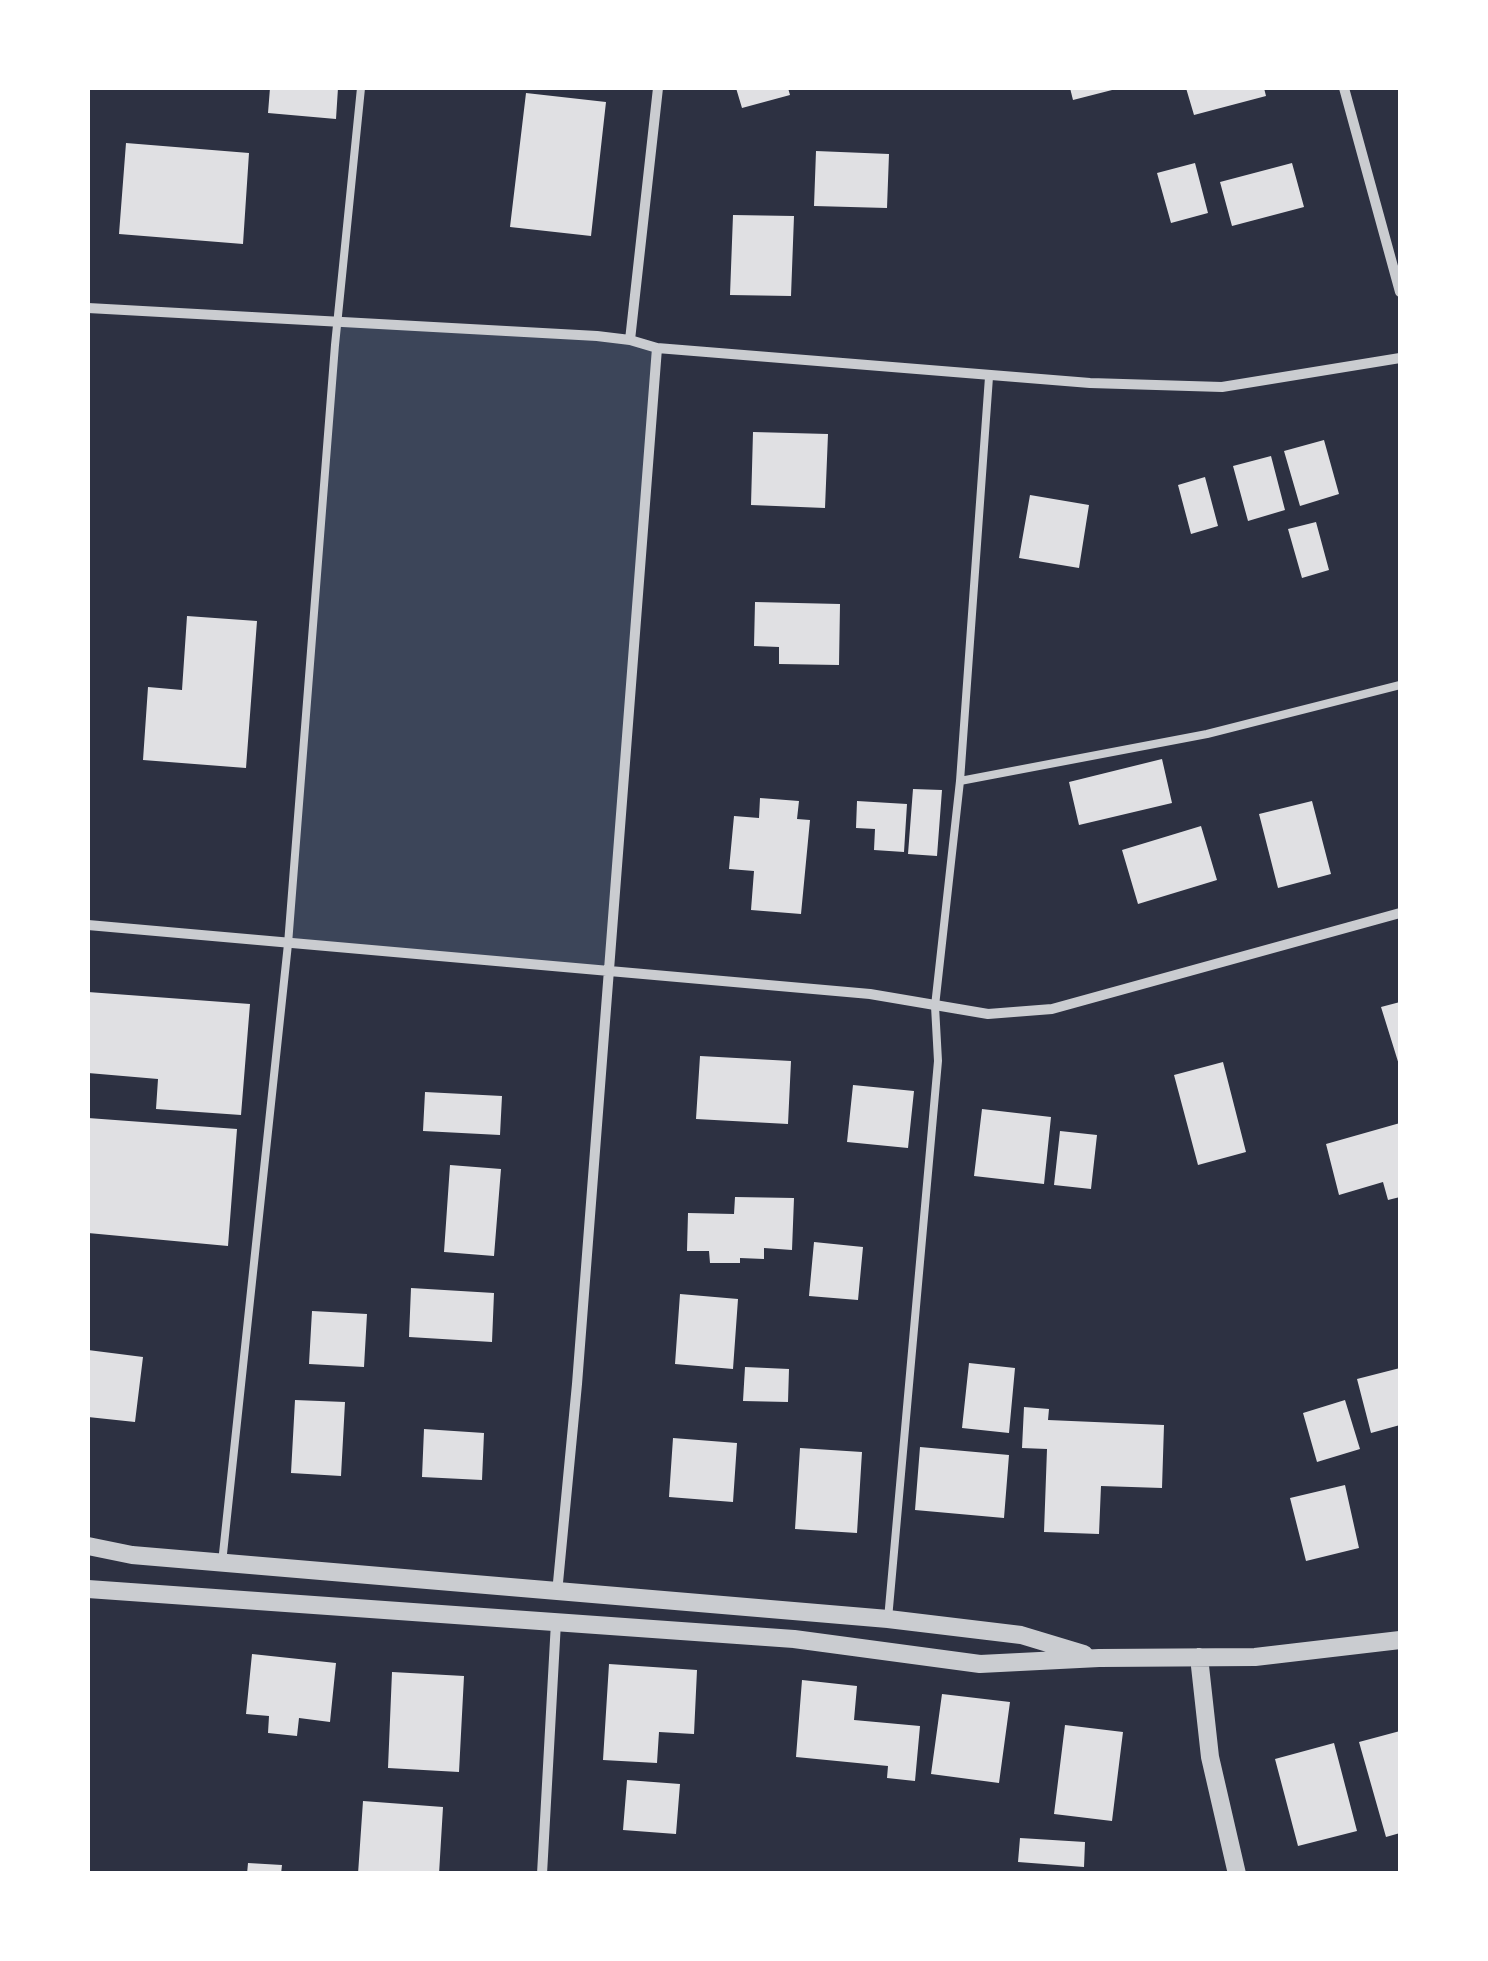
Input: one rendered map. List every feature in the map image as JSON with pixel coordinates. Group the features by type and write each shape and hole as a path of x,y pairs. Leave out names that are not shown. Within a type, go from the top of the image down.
{"street":[{"path":"630,340 658,88"},
{"path":"1344,88 1400,292"},
{"path":"88,308 630,340 658,348 988,376 1222,387 1400,358"},
{"path":"557,1593 658,348"},
{"path":"88,925 870,994 988,1014 1052,1009 1400,913"},
{"path":"88,1546 132,1555 888,1619 1021,1636 1099,1658"},
{"path":"88,1589 794,1639 980,1664 1256,1656 1400,1640"},
{"path":"542,1874 556,1622"},
{"path":"1198,1657 1210,1757 1237,1874"}],"lane":[{"path":"222,1563 288,944 335,345 361,88"},
{"path":"888,1619 938,1061 935,1006 960,781 988,376"},
{"path":"960,781 1208,734 1400,684"}],"shaded area":[{"path":"340,322 597,336 657,348 610,971 288,944"}],"building":[{"path":"270,88 338,88 336,119 268,113"},
{"path":"736,88 788,88 790,95 742,108"},
{"path":"1070,88 1116,88 1116,89 1073,100"},
{"path":"1186,88 1264,88 1266,96 1194,115"},
{"path":"526,93 606,102 591,236 510,227"},
{"path":"126,143 249,153 243,244 119,234"},
{"path":"816,151 889,154 887,208 814,206"},
{"path":"1195,163 1208,213 1171,223 1157,173"},
{"path":"1292,163 1304,207 1232,226 1220,182"},
{"path":"733,215 794,216 791,296 730,295"},
{"path":"753,432 828,434 825,508 751,505"},
{"path":"1324,440 1339,494 1300,506 1284,451"},
{"path":"1271,456 1285,510 1248,521 1233,466"},
{"path":"1205,477 1218,526 1191,534 1178,485"},
{"path":"1030,495 1089,505 1079,568 1019,558"},
{"path":"1316,522 1329,570 1302,578 1288,529"},
{"path":"755,602 840,604 839,665 779,664 779,647 754,646"},
{"path":"187,616 257,621 246,768 143,760 148,687 182,690"},
{"path":"1162,759 1172,803 1079,825 1069,782"},
{"path":"913,789 942,790 937,856 908,854"},
{"path":"760,798 799,801 797,819 810,820 801,914 751,910 754,871 729,869 734,816 759,818"},
{"path":"857,801 907,804 904,852 874,850 875,829 856,828"},
{"path":"1312,801 1331,874 1278,888 1259,814"},
{"path":"1201,826 1217,880 1138,904 1122,850"},
{"path":"88,992 250,1004 241,1115 156,1109 158,1079 88,1073"},
{"path":"1400,1002 1400,1068 1381,1007"},
{"path":"700,1056 791,1061 788,1124 696,1119"},
{"path":"1223,1062 1246,1152 1198,1165 1174,1075"},
{"path":"853,1085 914,1091 908,1148 847,1142"},
{"path":"425,1092 502,1096 500,1135 423,1131"},
{"path":"982,1109 1051,1117 1044,1184 974,1176"},
{"path":"88,1118 237,1129 228,1246 88,1233"},
{"path":"1400,1123 1400,1197 1388,1200 1383,1182 1339,1195 1326,1144"},
{"path":"1060,1131 1097,1135 1091,1189 1054,1185"},
{"path":"450,1165 501,1169 494,1256 444,1252"},
{"path":"735,1197 794,1198 792,1250 764,1248 764,1259 740,1258 740,1263 710,1263 709,1251 687,1251 688,1213 734,1214"},
{"path":"814,1242 863,1247 858,1300 809,1296"},
{"path":"411,1288 494,1293 492,1342 409,1337"},
{"path":"680,1294 738,1299 733,1369 675,1364"},
{"path":"312,1311 367,1314 364,1367 309,1364"},
{"path":"88,1350 143,1357 135,1422 88,1417"},
{"path":"969,1363 1015,1368 1009,1433 962,1428"},
{"path":"745,1367 789,1369 788,1402 743,1401"},
{"path":"1400,1368 1400,1425 1371,1433 1357,1379"},
{"path":"295,1400 345,1402 341,1476 291,1473"},
{"path":"1345,1400 1360,1449 1317,1462 1303,1413"},
{"path":"1024,1407 1049,1409 1048,1420 1164,1425 1162,1488 1101,1486 1099,1534 1044,1532 1047,1449 1022,1448"},
{"path":"424,1429 484,1433 482,1480 422,1477"},
{"path":"673,1438 737,1443 733,1502 669,1497"},
{"path":"920,1447 1009,1455 1004,1518 915,1510"},
{"path":"800,1448 862,1452 857,1533 795,1529"},
{"path":"1345,1485 1359,1548 1306,1561 1290,1498"},
{"path":"252,1654 336,1663 330,1722 299,1718 297,1736 268,1733 269,1716 246,1714"},
{"path":"609,1664 697,1670 694,1734 659,1732 657,1763 603,1760"},
{"path":"392,1672 464,1676 459,1772 388,1768"},
{"path":"802,1680 857,1686 854,1720 920,1726 915,1781 887,1778 888,1766 796,1757"},
{"path":"942,1694 1010,1702 999,1783 931,1774"},
{"path":"1065,1725 1123,1732 1112,1821 1054,1814"},
{"path":"1400,1731 1400,1833 1386,1837 1359,1742"},
{"path":"1334,1743 1357,1831 1298,1846 1275,1759"},
{"path":"627,1780 680,1784 676,1834 623,1830"},
{"path":"363,1801 443,1807 439,1874 358,1874"},
{"path":"1020,1838 1085,1842 1084,1867 1018,1862"},
{"path":"248,1863 282,1865 281,1874 247,1874"}]}
